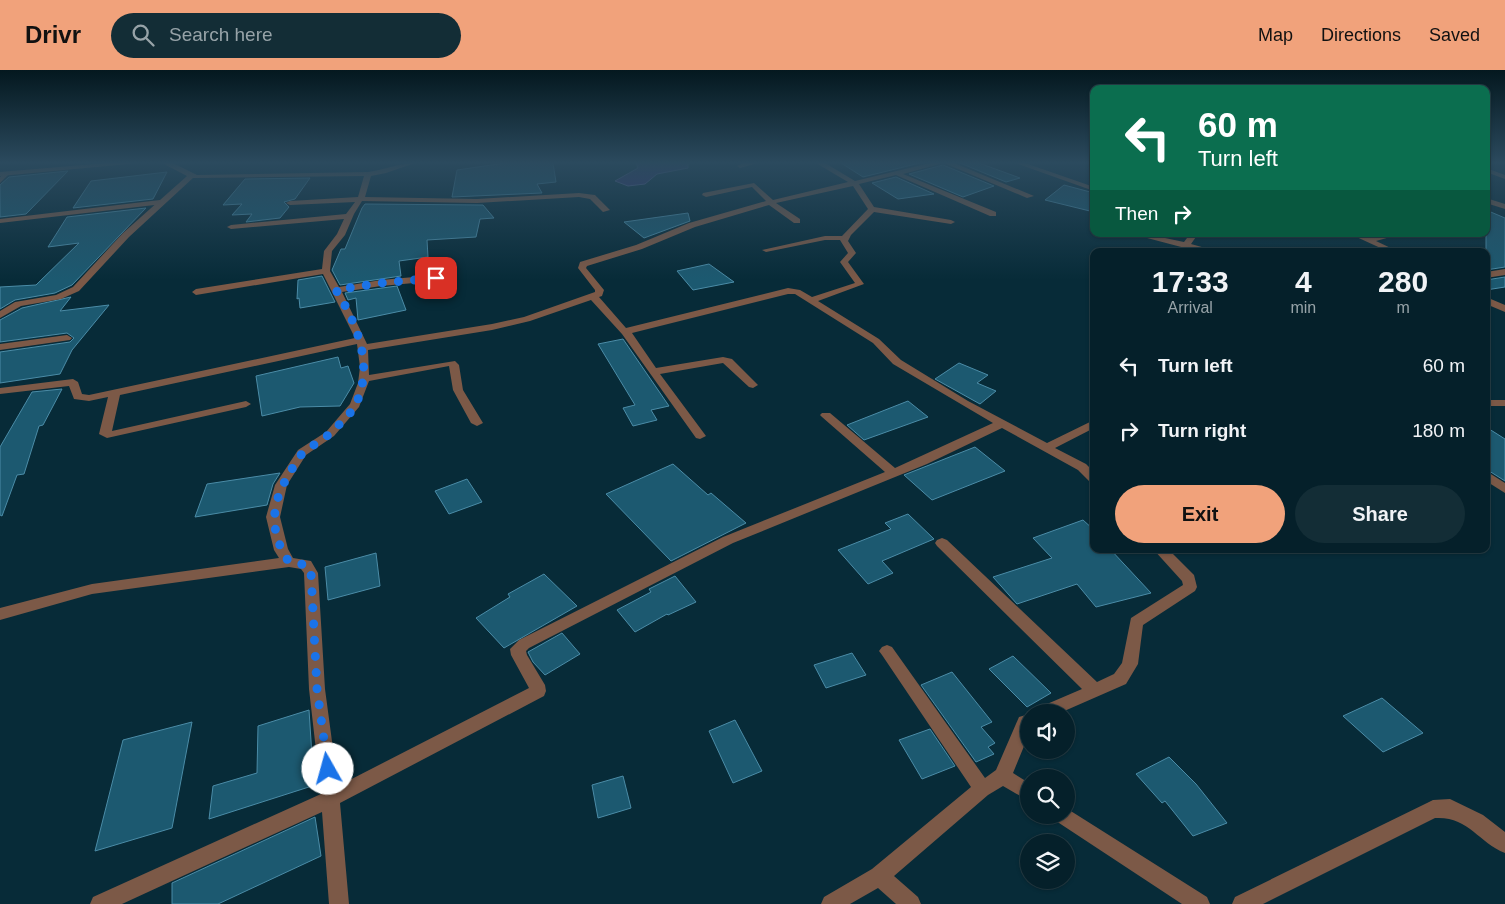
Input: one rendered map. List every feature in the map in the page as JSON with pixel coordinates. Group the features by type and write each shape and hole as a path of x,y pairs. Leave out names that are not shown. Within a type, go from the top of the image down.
{"street":[{"path":"0,221 160,202"},
{"path":"0,315 18,304 58,297 76,289 126,235 160,202"},
{"path":"290,203 309,202"},
{"path":"289,562 281,550 273,517 281,486 302,453 330,434 355,405 363,379 362,344 347,308 326,271 328,251 341,236 359,202"},
{"path":"597,202 606,210"},
{"path":"0,391 73,382 78,397 82,399 362,344 430,339 519,321 598,294 600,290 582,268 583,264 640,247 692,225 739,210 777,202"},
{"path":"867,202 872,209 951,222"},
{"path":"964,202 993,214"},
{"path":"1491,202 1505,207"},
{"path":"772,203 797,220"},
{"path":"766,250 826,238 845,238 872,209"},
{"path":"231,227 350,216"},
{"path":"1148,237 1196,248"},
{"path":"1185,246 1192,237"},
{"path":"1361,237 1386,248"},
{"path":"1368,240 1382,237"},
{"path":"810,301 860,284 860,281 844,262 852,253 844,241 845,238"},
{"path":"196,292 326,271"},
{"path":"1490,274 1505,272"},
{"path":"336,290 381,283 447,277"},
{"path":"626,331 788,291 797,292 876,341 898,362 1001,424 1082,467 1090,475"},
{"path":"593,296 626,331 629,339 700,436"},
{"path":"1490,302 1505,309"},
{"path":"0,347 66,338"},
{"path":"653,372 723,360 728,361 753,385"},
{"path":"363,379 454,365 458,390 477,423"},
{"path":"115,392 105,434 107,435 246,404"},
{"path":"1490,403 1505,403"},
{"path":"826,415 894,473"},
{"path":"100,904 330,799 538,691 538,684 518,655 518,649 524,644 728,540 894,473 1001,424"},
{"path":"1046,448 1090,425"},
{"path":"1490,478 1505,489"},
{"path":"942,543 1094,690"},
{"path":"1063,704 1120,679 1130,664 1136,622 1190,587 1189,579 1164,553"},
{"path":"0,614 92,589 289,562 306,565 311,573 317,689 330,799 339,904"},
{"path":"886,651 982,789"},
{"path":"831,904 879,876 982,789 1003,776 1020,734"},
{"path":"1003,776 1020,787"},
{"path":"1242,904 1433,809 1450,808 1476,821 1505,844"},
{"path":"1075,823 1200,904"},
{"path":"879,876 911,904"}],"building":[{"path":"0,202 38,202 26,214 0,217"},
{"path":"77,202 127,202 73,208"},
{"path":"226,202 284,202 289,207 280,218 246,222 252,214 232,215 242,204 223,205"},
{"path":"1053,202 1090,202 1090,211"},
{"path":"365,204 483,205 494,218 480,219 476,237 427,240 428,257 399,261 401,276 340,285 332,270 341,249 345,249"},
{"path":"146,208 72,285 55,293 15,300 0,309 0,287 36,285 79,243 48,247 67,217"},
{"path":"1490,212 1505,218 1505,267 1490,269 1490,248 1486,248 1486,237 1490,237"},
{"path":"688,213 690,221 644,238 624,222"},
{"path":"709,264 734,282 693,290 677,271"},
{"path":"322,276 335,302 300,308 299,298 297,299 298,280"},
{"path":"1505,277 1505,287 1490,289 1490,279"},
{"path":"397,286 406,310 358,320 356,298 348,300 345,293"},
{"path":"71,297 60,311 109,305 72,350 60,374 0,383 0,352 70,342 74,338 67,333 0,342 0,320 22,308"},
{"path":"623,339 669,406 651,410 657,420 633,426 623,408 635,405 598,344"},
{"path":"338,357 341,368 348,366 354,383 340,406 300,407 262,416 256,376"},
{"path":"959,363 988,375 977,383 996,391 980,404 935,379"},
{"path":"62,389 43,425 39,426 24,474 17,475 2,516 0,515 0,447 32,392"},
{"path":"908,401 928,417 864,440 847,425"},
{"path":"1490,430 1505,439 1505,481 1490,472"},
{"path":"975,447 1005,471 932,500 904,475"},
{"path":"673,464 708,495 711,493 746,523 671,561 606,494"},
{"path":"280,473 273,484 267,505 195,517 207,484"},
{"path":"467,479 482,502 449,514 435,491"},
{"path":"908,514 934,539 882,561 893,573 868,584 838,550 891,529 885,523"},
{"path":"1083,520 1090,526 1090,553 1114,553 1151,593 1096,607 1077,584 1017,604 993,577 1052,558 1033,538"},
{"path":"376,553 380,586 328,600 325,567"},
{"path":"544,574 577,606 504,648 476,618 510,597 508,594"},
{"path":"675,576 696,602 667,614 635,632 617,610 651,592 649,589"},
{"path":"562,633 580,654 545,675 533,662 528,652"},
{"path":"852,653 866,675 826,688 814,665"},
{"path":"1013,656 1051,693 1032,704 1024,704 989,669"},
{"path":"952,672 992,722 981,727 995,743 988,747 994,754 976,762 921,685"},
{"path":"1382,698 1423,733 1383,752 1343,716"},
{"path":"309,710 312,786 209,819 213,786 257,773 258,726"},
{"path":"735,720 762,771 733,783 709,731"},
{"path":"192,722 172,828 95,851 123,740"},
{"path":"930,729 955,766 922,779 899,740"},
{"path":"1169,757 1196,784 1227,823 1193,836 1165,801 1162,803 1136,774"},
{"path":"623,776 631,808 598,818 592,785"},
{"path":"315,817 321,856 218,904 172,904 172,883"}],"route":[{"path":"328,769 317,689 311,573 306,565 289,562 281,550 273,517 281,486 302,453 330,434 355,405 363,383 364,367 361,340 347,308 336,290 381,283 436,278"}]}
